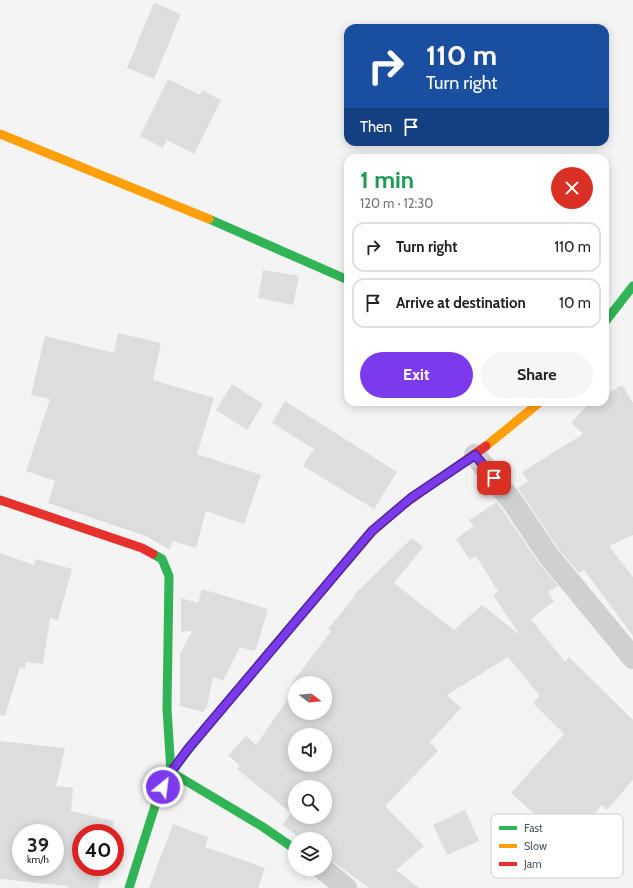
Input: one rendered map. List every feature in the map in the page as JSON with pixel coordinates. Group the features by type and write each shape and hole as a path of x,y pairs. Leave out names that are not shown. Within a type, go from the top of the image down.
{"street":[{"path":"0,134 172,203 344,278"},
{"path":"609,317 633,286"},
{"path":"130,888 155,806 171,772 206,727 246,682 372,531 411,498 475,455 535,406"},
{"path":"475,455 512,501 548,555 633,658"},
{"path":"0,500 142,548 162,559 169,576 168,709 171,772"},
{"path":"171,772 263,827 288,844"},
{"path":"331,876 346,888"}],"building":[{"path":"154,3 181,14 154,79 127,68"},
{"path":"168,79 200,95 202,90 221,100 194,154 167,140 163,148 140,136"},
{"path":"263,270 299,276 293,305 258,298"},
{"path":"118,333 161,343 153,380 214,398 197,454 261,475 244,524 206,511 196,548 172,541 170,550 146,536 48,503 55,481 26,471 50,399 31,395 45,336 114,353"},
{"path":"232,384 263,404 247,430 216,410"},
{"path":"622,385 633,403 633,535 609,546 633,577 633,636 584,570 579,573 558,548 518,488 528,481 522,472 583,434 571,422 587,406 609,406 609,393"},
{"path":"285,401 397,472 374,509 303,466 314,449 272,423"},
{"path":"497,502 538,562 558,586 548,592 554,601 531,619 565,662 569,657 633,720 633,780 607,810 602,805 594,814 534,814 511,793 564,734 533,703 540,696 508,657 447,695 461,708 430,742 438,751 385,806 424,846 396,870 419,888 369,888 332,861 332,832 292,832 282,825 288,817 288,824 332,824 332,780 288,780 288,811 237,769 240,766 228,755 246,736 256,745 288,699 288,720 332,720 332,676 297,676 331,631 328,629 355,596 354,595 412,538 423,547 394,583 454,630 482,605 520,635 493,595 498,591 476,556 470,560 456,539 474,526 469,520"},
{"path":"0,553 34,565 36,559 72,569 58,620 50,618 43,664 26,662 25,668 20,667 5,716 0,715"},
{"path":"202,589 268,609 256,649 254,651 240,647 223,681 213,677 207,707 203,712 180,706 180,654 192,631 181,632 181,598 198,603"},
{"path":"0,741 65,748 56,786 73,788 71,811 114,821 113,824 72,824 72,876 101,876 98,888 68,888 68,886 0,879"},
{"path":"465,810 479,841 447,855 433,825"},
{"path":"173,824 208,837 205,847 265,868 258,888 149,888"}],"traffic: fast":[{"path":"209,219 344,278"},
{"path":"609,317 633,286"},
{"path":"153,554 162,559 169,576 167,709 171,772"},
{"path":"129,888 155,806 171,772 206,727 307,608"},
{"path":"171,772 263,827 288,844"}],"traffic: slow":[{"path":"0,134 209,219"},
{"path":"486,446 535,406"},
{"path":"307,608 373,531 404,504"}],"traffic: jam":[{"path":"404,504 486,446"},
{"path":"0,500 142,548 153,554"}],"route":[{"path":"163,787 171,772 188,749 372,531 411,498 475,455 494,478"}]}
